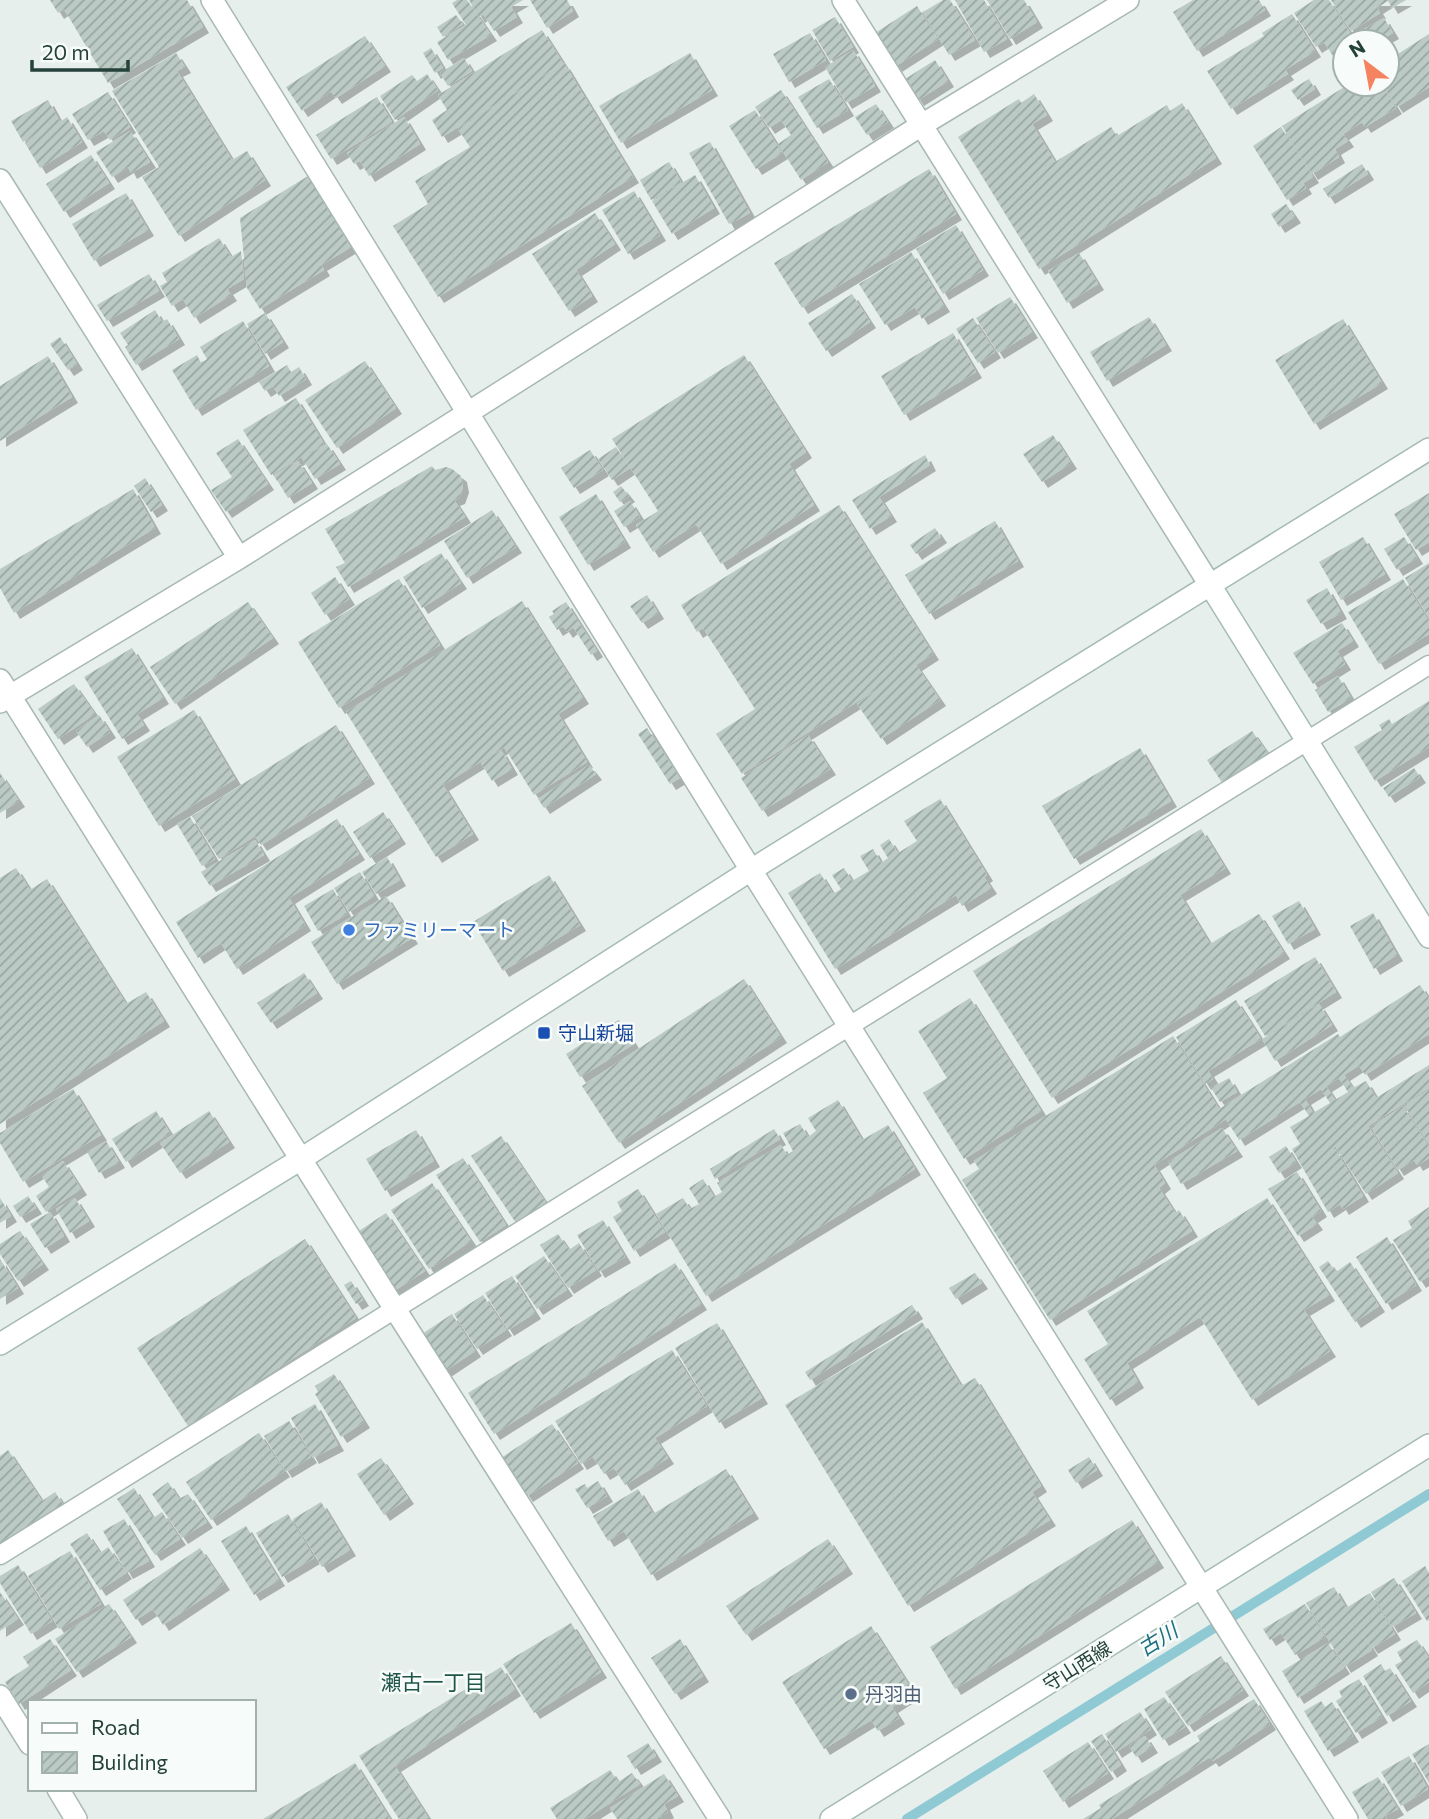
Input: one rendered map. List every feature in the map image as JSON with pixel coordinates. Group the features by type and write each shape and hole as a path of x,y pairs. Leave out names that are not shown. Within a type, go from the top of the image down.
{"street":[{"path":"212,0 751,870 1347,1819"},
{"path":"843,0 1429,937"},
{"path":"720,1819 3,693 239,558 920,126 1128,0"},
{"path":"0,180 239,558"},
{"path":"0,1344 301,1159 751,870 1429,449"},
{"name":"守山西線","path":"831,1819 1429,1445"},
{"path":"0,1696 28,1741"},
{"path":"59,1791 76,1819"}],"lane":[{"path":"0,1555 393,1306 850,1026 1429,665"}],"building":[{"path":"50,0 187,0 203,27 108,83 64,9 58,13"},
{"path":"467,0 491,35 448,60 437,42 466,25 452,3"},
{"path":"469,0 523,0 511,7 517,17 494,31 483,14 479,17"},
{"path":"530,0 567,0 573,11 547,28"},
{"path":"943,0 950,0 975,40 949,55 923,12"},
{"path":"955,0 984,0 1007,39 984,52"},
{"path":"987,0 1024,0 1037,22 1010,39"},
{"path":"1193,0 1259,0 1265,10 1197,51 1173,12"},
{"path":"1314,0 1329,0 1347,28 1331,28 1331,53 1324,42 1316,47 1294,13"},
{"path":"1331,0 1406,0 1392,8 1388,1 1377,8 1380,13 1356,28 1349,28"},
{"path":"917,6 938,39 896,66 875,33"},
{"path":"1292,14 1315,51 1285,70 1288,74 1231,109 1207,71 1264,36 1262,33"},
{"path":"456,15 463,24 443,37 437,27"},
{"path":"835,17 853,47 830,61 812,30"},
{"path":"1384,18 1390,28 1366,28"},
{"path":"542,30 563,63 442,137 432,120 447,110 438,95"},
{"path":"810,33 826,60 789,82 773,54"},
{"path":"1429,34 1429,87 1397,107 1391,98 1401,98 1401,52"},
{"path":"365,36 385,66 336,98 331,91 302,111 286,87"},
{"path":"431,48 443,68 435,73 423,53"},
{"path":"853,50 875,86 846,103 825,67"},
{"path":"176,53 185,67 177,71 232,160 247,151 265,180 179,236 142,177 159,167 112,91"},
{"path":"690,53 712,90 621,143 599,106"},
{"path":"464,58 472,71 448,86 440,73"},
{"path":"935,60 948,81 918,100 905,79"},
{"path":"564,63 633,177 438,297 393,226 428,204 415,181 470,147 458,129"},
{"path":"427,74 438,90 395,120 380,96 412,75 417,81"},
{"path":"829,79 848,110 817,128 798,97"},
{"path":"1309,79 1315,89 1298,100 1291,90"},
{"path":"781,90 828,162 801,180 778,144 791,135 781,120 769,128 755,107"},
{"path":"108,92 130,127 110,140 104,131 88,140 72,114"},
{"path":"1034,94 1047,115 1032,124 1055,162 1111,127 1117,136 1167,105 1170,111 1182,103 1216,158 1039,269 958,137 1019,99 1021,103"},
{"path":"1331,95 1331,98 1390,98 1396,108 1365,127 1362,122 1343,134 1348,141 1335,149 1339,157 1312,174 1282,126"},
{"path":"377,97 392,122 331,159 316,135"},
{"path":"48,100 60,122 67,117 82,142 40,168 25,143 48,128 23,142 11,121"},
{"path":"876,104 888,122 867,135 855,117"},
{"path":"755,110 782,153 756,169 729,126"},
{"path":"404,117 420,144 369,176 360,161 354,164 347,153"},
{"path":"1281,127 1313,177 1303,183 1306,188 1287,200 1253,146"},
{"path":"130,131 150,162 131,173 128,167 112,177 96,152"},
{"path":"710,142 750,213 729,224 689,153"},
{"path":"91,155 109,183 64,212 46,184"},
{"path":"669,162 681,182 651,200 640,180"},
{"path":"1362,164 1368,174 1329,198 1323,189"},
{"path":"929,169 956,214 802,308 774,263"},
{"path":"695,175 714,208 672,234 652,201"},
{"path":"308,176 351,247 321,265 324,270 260,309 247,288 240,218"},
{"path":"634,191 660,235 628,254 602,210"},
{"path":"126,193 148,230 94,261 72,224"},
{"path":"1286,204 1295,217 1279,227 1271,214"},
{"path":"595,213 615,244 576,270 592,296 569,311 532,254"},
{"path":"956,225 983,270 943,294 916,249"},
{"path":"219,238 231,257 241,251 244,279 227,289 231,295 194,318 183,299 172,306 160,286 167,282 162,273"},
{"path":"911,252 944,306 922,319 915,307 885,325 859,284"},
{"path":"1079,253 1098,284 1067,303 1048,271"},
{"path":"149,274 159,291 107,321 97,305"},
{"path":"852,294 870,322 826,351 808,323"},
{"path":"1010,297 1032,332 998,353 976,318"},
{"path":"155,310 162,322 167,319 179,339 136,365 120,333"},
{"path":"265,313 283,342 265,354 247,324"},
{"path":"1149,317 1166,345 1107,381 1090,352"},
{"path":"973,318 995,352 978,363 956,329"},
{"path":"1343,319 1382,383 1314,424 1275,360"},
{"path":"243,321 269,366 196,410 172,370 197,355 201,363 207,359 200,347"},
{"path":"953,333 976,372 904,415 881,376"},
{"path":"60,337 77,364 68,370 50,344"},
{"path":"744,355 806,452 789,464 814,505 721,564 696,524 653,552 636,525 658,511 612,439"},
{"path":"48,356 72,397 0,441 0,386"},
{"path":"365,361 396,408 337,448 305,400"},
{"path":"287,365 291,372 299,367 306,379 279,396 273,386 265,391 259,382"},
{"path":"296,398 324,444 271,475 243,430"},
{"path":"1053,435 1071,463 1042,482 1023,454"},
{"path":"238,439 268,484 226,512 211,490 232,477 216,453"},
{"path":"327,444 340,464 315,479 302,458"},
{"path":"616,447 630,468 612,480 598,459"},
{"path":"590,450 603,470 574,488 561,468"},
{"path":"925,455 930,465 879,497 891,516 870,529 852,500"},
{"path":"298,461 312,483 288,498 274,475"},
{"path":"432,466 435,470 446,467 452,469 461,476 463,487 459,498 454,500 465,517 348,587 336,567 345,563 325,529"},
{"path":"145,478 162,505 151,512 134,486"},
{"path":"621,486 629,496 620,502 613,492"},
{"path":"133,489 155,528 14,613 0,588 0,569"},
{"path":"1429,493 1429,542 1416,550 1394,514"},
{"path":"596,494 625,542 588,565 559,517"},
{"path":"630,501 640,517 624,527 614,511"},
{"path":"839,505 933,654 916,665 940,700 881,739 857,704 898,676 742,774 716,734 755,709 703,628 697,632 681,605"},
{"path":"492,510 516,547 467,578 444,541"},
{"path":"995,521 1018,561 929,614 905,575"},
{"path":"935,528 941,537 916,554 910,545"},
{"path":"1363,537 1385,574 1341,600 1319,562"},
{"path":"1404,537 1417,558 1397,570 1384,549"},
{"path":"441,553 461,583 422,608 403,577"},
{"path":"1429,563 1429,618 1405,578"},
{"path":"335,577 349,599 325,615 311,593"},
{"path":"399,579 440,645 339,708 298,642"},
{"path":"1403,579 1429,622 1429,634 1379,664 1348,612"},
{"path":"1327,588 1341,613 1321,624 1306,600"},
{"path":"647,595 658,613 642,623 630,606"},
{"path":"522,601 583,698 558,714 587,762 534,795 504,747 443,785 473,834 436,857 346,712"},
{"path":"248,602 273,638 175,704 150,667"},
{"path":"566,602 597,651 591,655 573,627 567,632 563,626 557,630 549,617 554,614 552,611"},
{"path":"1342,623 1353,641 1337,651 1345,664 1313,684 1293,653"},
{"path":"132,648 163,698 137,714 144,725 122,739 84,677"},
{"path":"1338,676 1351,698 1328,712 1315,690"},
{"path":"74,684 95,714 58,739 38,709"},
{"path":"1429,701 1429,747 1375,781 1354,747 1382,730 1379,725 1389,719 1392,724"},
{"path":"194,710 235,779 159,826 117,757"},
{"path":"99,715 110,732 87,747 76,731"},
{"path":"336,725 369,778 261,845 255,836 219,859 192,816"},
{"path":"647,728 680,778 670,784 638,734"},
{"path":"1252,731 1268,754 1223,784 1207,760"},
{"path":"808,735 830,769 762,811 741,778"},
{"path":"1140,748 1171,801 1074,859 1042,806"},
{"path":"501,750 512,769 492,781 481,763"},
{"path":"589,765 596,774 544,808 538,799"},
{"path":"1414,768 1420,777 1389,797 1383,788"},
{"path":"0,773 19,801 0,813"},
{"path":"940,799 987,875 984,877 991,888 962,906 956,895 835,969 788,893 820,873 833,894 841,889 832,875 844,868 852,881 869,871 860,856 873,849 881,863 888,858 880,845 889,839 898,853 917,841 904,821"},
{"path":"383,812 400,838 370,858 353,832"},
{"path":"190,817 215,859 202,866 177,824"},
{"path":"337,819 359,854 289,898 305,925 237,969 221,943 198,958 176,922"},
{"path":"1201,829 1225,868 1180,895 1210,944 1259,914 1284,953 1052,1098 973,971"},
{"path":"255,840 264,855 210,886 201,872"},
{"path":"387,857 400,880 376,894 362,872"},
{"path":"16,868 30,890 47,879 126,1004 146,992 164,1021 0,1124 0,878"},
{"path":"360,872 374,896 349,912 334,888"},
{"path":"549,875 580,925 503,971 473,922"},
{"path":"333,889 347,914 318,931 304,906"},
{"path":"386,896 412,938 337,984 311,942"},
{"path":"1299,901 1315,929 1288,944 1272,916"},
{"path":"1373,913 1397,955 1374,969 1350,926"},
{"path":"1315,957 1336,992 1265,1036 1244,1001"},
{"path":"304,973 317,993 271,1023 257,1003"},
{"path":"744,979 781,1037 619,1143 582,1086"},
{"path":"1420,985 1429,999 1429,1034 1365,1075 1354,1057 1358,1066 1344,1075 1353,1088 1366,1081 1376,1098 1429,1065 1429,1088 1368,1126 1398,1173 1366,1194 1336,1148 1343,1142 1327,1152 1335,1149 1363,1196 1343,1209 1340,1204 1328,1212 1292,1149 1300,1144 1290,1127 1309,1116 1300,1102 1239,1140 1226,1119 1154,1165 1165,1183 1159,1188 1175,1213 1179,1210 1192,1231 1050,1320 962,1180 979,1169 974,1161 1173,1036 1219,1109 1338,1034 1340,1037","holes":["1339,1078 1348,1092 1335,1100 1326,1086","1321,1089 1330,1103 1313,1113 1305,1099"]},
{"path":"970,998 1041,1111 964,1159 923,1093 947,1078 918,1031"},
{"path":"1236,1000 1261,1039 1208,1071 1213,1079 1205,1084 1176,1037"},
{"path":"1319,1004 1332,1025 1275,1061 1262,1039"},
{"path":"619,1020 634,1044 580,1077 566,1054"},
{"path":"1229,1078 1237,1092 1220,1102 1211,1088"},
{"path":"73,1089 101,1135 23,1182 0,1143 0,1133"},
{"path":"1429,1090 1429,1144 1404,1105"},
{"path":"838,1100 862,1140 888,1125 915,1169 706,1296 656,1214 683,1198 690,1209 699,1204 689,1188 703,1179 714,1197 722,1192 717,1183 781,1145 787,1155 793,1151 783,1133 800,1124 808,1137 816,1131 808,1118"},
{"path":"1403,1106 1429,1147 1429,1158 1417,1165 1414,1160 1398,1170 1371,1127"},
{"path":"156,1111 170,1133 126,1162 112,1139"},
{"path":"209,1111 229,1142 180,1173 160,1143"},
{"path":"1222,1128 1237,1151 1181,1184 1168,1162"},
{"path":"774,1129 780,1139 715,1179 710,1169"},
{"path":"416,1130 434,1161 385,1191 366,1159"},
{"path":"501,1136 546,1203 516,1223 471,1156"},
{"path":"106,1141 119,1162 99,1173 87,1152"},
{"path":"1286,1146 1296,1162 1279,1173 1269,1157"},
{"path":"463,1158 506,1225 480,1242 436,1175"},
{"path":"63,1161 81,1189 46,1212 36,1196 49,1187 42,1176"},
{"path":"1297,1172 1321,1211 1312,1217 1317,1224 1298,1236 1268,1189"},
{"path":"432,1183 471,1241 429,1269 391,1210"},
{"path":"638,1189 665,1232 634,1251 613,1217 622,1211 617,1202"},
{"path":"28,1196 36,1208 20,1217 13,1206"},
{"path":"0,1198 11,1216 0,1223"},
{"path":"75,1198 89,1221 70,1233 56,1209"},
{"path":"1267,1198 1329,1295 1304,1310 1330,1351 1252,1400 1200,1317 1127,1363 1138,1382 1110,1400 1084,1359 1108,1344 1087,1311"},
{"path":"1429,1207 1429,1276 1420,1282 1393,1240 1412,1228 1408,1221"},
{"path":"50,1212 64,1236 45,1248 30,1224"},
{"path":"386,1213 425,1271 394,1291 356,1233"},
{"path":"603,1220 625,1257 599,1272 577,1235"},
{"path":"20,1231 43,1264 18,1281 0,1254 0,1244"},
{"path":"558,1234 569,1250 579,1243 596,1270 568,1288 540,1245"},
{"path":"1387,1237 1416,1285 1386,1304 1356,1257"},
{"path":"305,1239 356,1318 188,1426 137,1348"},
{"path":"544,1256 567,1290 537,1309 515,1276"},
{"path":"0,1259 18,1288 0,1299"},
{"path":"1328,1261 1336,1272 1350,1262 1379,1306 1355,1322 1319,1267"},
{"path":"675,1263 701,1304 494,1434 468,1393"},
{"path":"975,1273 982,1283 956,1299 949,1288"},
{"path":"512,1276 535,1313 508,1330 485,1293"},
{"path":"351,1281 363,1300 356,1304 344,1285"},
{"path":"483,1295 506,1330 477,1349 454,1314"},
{"path":"912,1305 917,1313 810,1380 805,1372"},
{"path":"452,1314 475,1351 445,1371 422,1334"},
{"path":"922,1322 961,1386 975,1378 1041,1486 1032,1492 1050,1520 908,1606 785,1405"},
{"path":"717,1323 762,1398 719,1423 675,1348"},
{"path":"672,1350 707,1406 655,1438 668,1458 625,1485 614,1468 604,1474 593,1457 581,1464 555,1421"},
{"path":"334,1374 364,1422 341,1437 315,1394 318,1392 315,1386"},
{"path":"315,1404 338,1445 313,1458 291,1418"},
{"path":"289,1421 311,1457 286,1472 264,1436"},
{"path":"552,1424 578,1463 527,1496 501,1458"},
{"path":"259,1433 284,1471 211,1520 186,1482"},
{"path":"8,1450 42,1501 55,1492 66,1509 0,1552 0,1456"},
{"path":"1089,1457 1097,1470 1076,1483 1068,1470"},
{"path":"381,1458 408,1498 384,1515 357,1474"},
{"path":"726,1469 753,1513 651,1575 624,1531 608,1541 593,1516 638,1489 653,1514"},
{"path":"598,1481 607,1496 587,1508 575,1489 585,1484 587,1488"},
{"path":"168,1482 179,1499 188,1494 207,1522 182,1538 152,1494"},
{"path":"134,1488 153,1518 162,1512 180,1539 155,1555 117,1499"},
{"path":"321,1502 350,1550 322,1567 293,1519"},
{"path":"288,1514 314,1558 282,1577 256,1533"},
{"path":"124,1519 149,1561 127,1573 103,1531"},
{"path":"1132,1520 1158,1562 955,1689 930,1647"},
{"path":"246,1526 279,1580 254,1595 221,1541"},
{"path":"87,1533 100,1553 108,1547 126,1573 100,1590 70,1544"},
{"path":"828,1539 847,1568 746,1635 726,1606"},
{"path":"200,1548 224,1584 163,1625 153,1609 136,1620 123,1600"},
{"path":"70,1551 101,1604 59,1629 28,1576"},
{"path":"18,1565 52,1621 31,1634 0,1583 0,1576"},
{"path":"1425,1566 1429,1573 1427,1621 1402,1581"},
{"path":"1394,1578 1416,1613 1392,1627 1371,1592"},
{"path":"1334,1587 1346,1608 1370,1593 1395,1634 1372,1648 1360,1630 1372,1650 1345,1667 1306,1603"},
{"path":"0,1592 18,1619 0,1631"},
{"path":"109,1604 131,1637 77,1672 55,1639"},
{"path":"1305,1604 1325,1637 1295,1655 1281,1633 1270,1640 1263,1629"},
{"path":"571,1623 601,1672 534,1713 503,1664"},
{"path":"871,1626 914,1693 892,1707 899,1718 878,1731 871,1720 824,1749 782,1682"},
{"path":"50,1639 71,1670 19,1704 5,1682 29,1666 23,1657"},
{"path":"680,1639 703,1676 675,1694 651,1658"},
{"path":"1417,1640 1429,1658 1429,1682 1413,1693 1395,1665 1402,1661 1397,1652"},
{"path":"1328,1643 1344,1668 1298,1698 1282,1671"},
{"path":"1221,1656 1243,1690 1188,1726 1165,1692"},
{"path":"1381,1664 1385,1671 1390,1668 1411,1701 1387,1716 1363,1676"},
{"path":"501,1667 515,1690 395,1766 429,1819 399,1819 359,1756"},
{"path":"1359,1679 1382,1717 1356,1733 1336,1701 1342,1697 1339,1691"},
{"path":"1164,1697 1185,1727 1163,1740 1144,1709"},
{"path":"1254,1699 1270,1724 1213,1761 1210,1757 1112,1819 1083,1819 1101,1808 1099,1805 1200,1741 1197,1736"},
{"path":"1321,1701 1325,1707 1332,1702 1353,1736 1328,1751 1304,1711"},
{"path":"1140,1712 1151,1729 1116,1752 1105,1734"},
{"path":"1102,1734 1121,1765 1111,1772 1091,1741"},
{"path":"1145,1736 1152,1747 1136,1757 1129,1746"},
{"path":"1088,1742 1108,1773 1063,1802 1043,1771"},
{"path":"648,1743 656,1756 635,1769 627,1756"},
{"path":"1429,1744 1429,1783 1412,1754"},
{"path":"1409,1756 1428,1789 1401,1806 1381,1772"},
{"path":"355,1763 390,1819 263,1819"},
{"path":"610,1770 618,1782 632,1773 640,1784 585,1819 557,1819 550,1808"},
{"path":"664,1774 678,1796 664,1804 668,1812 660,1817 661,1819 617,1819 610,1808"},
{"path":"1378,1777 1398,1809 1385,1816 1387,1819 1368,1819 1352,1792"}],"waterway":[{"name":"古川","path":"907,1819 1429,1494"}],"place":[{"name":"ファミリーマート","path":"349,930"},
{"name":"守山新堀","path":"544,1033"},
{"name":"丹羽由","path":"851,1694"}],"district":[{"name":"瀬古一丁目","path":"433,1683"}]}
